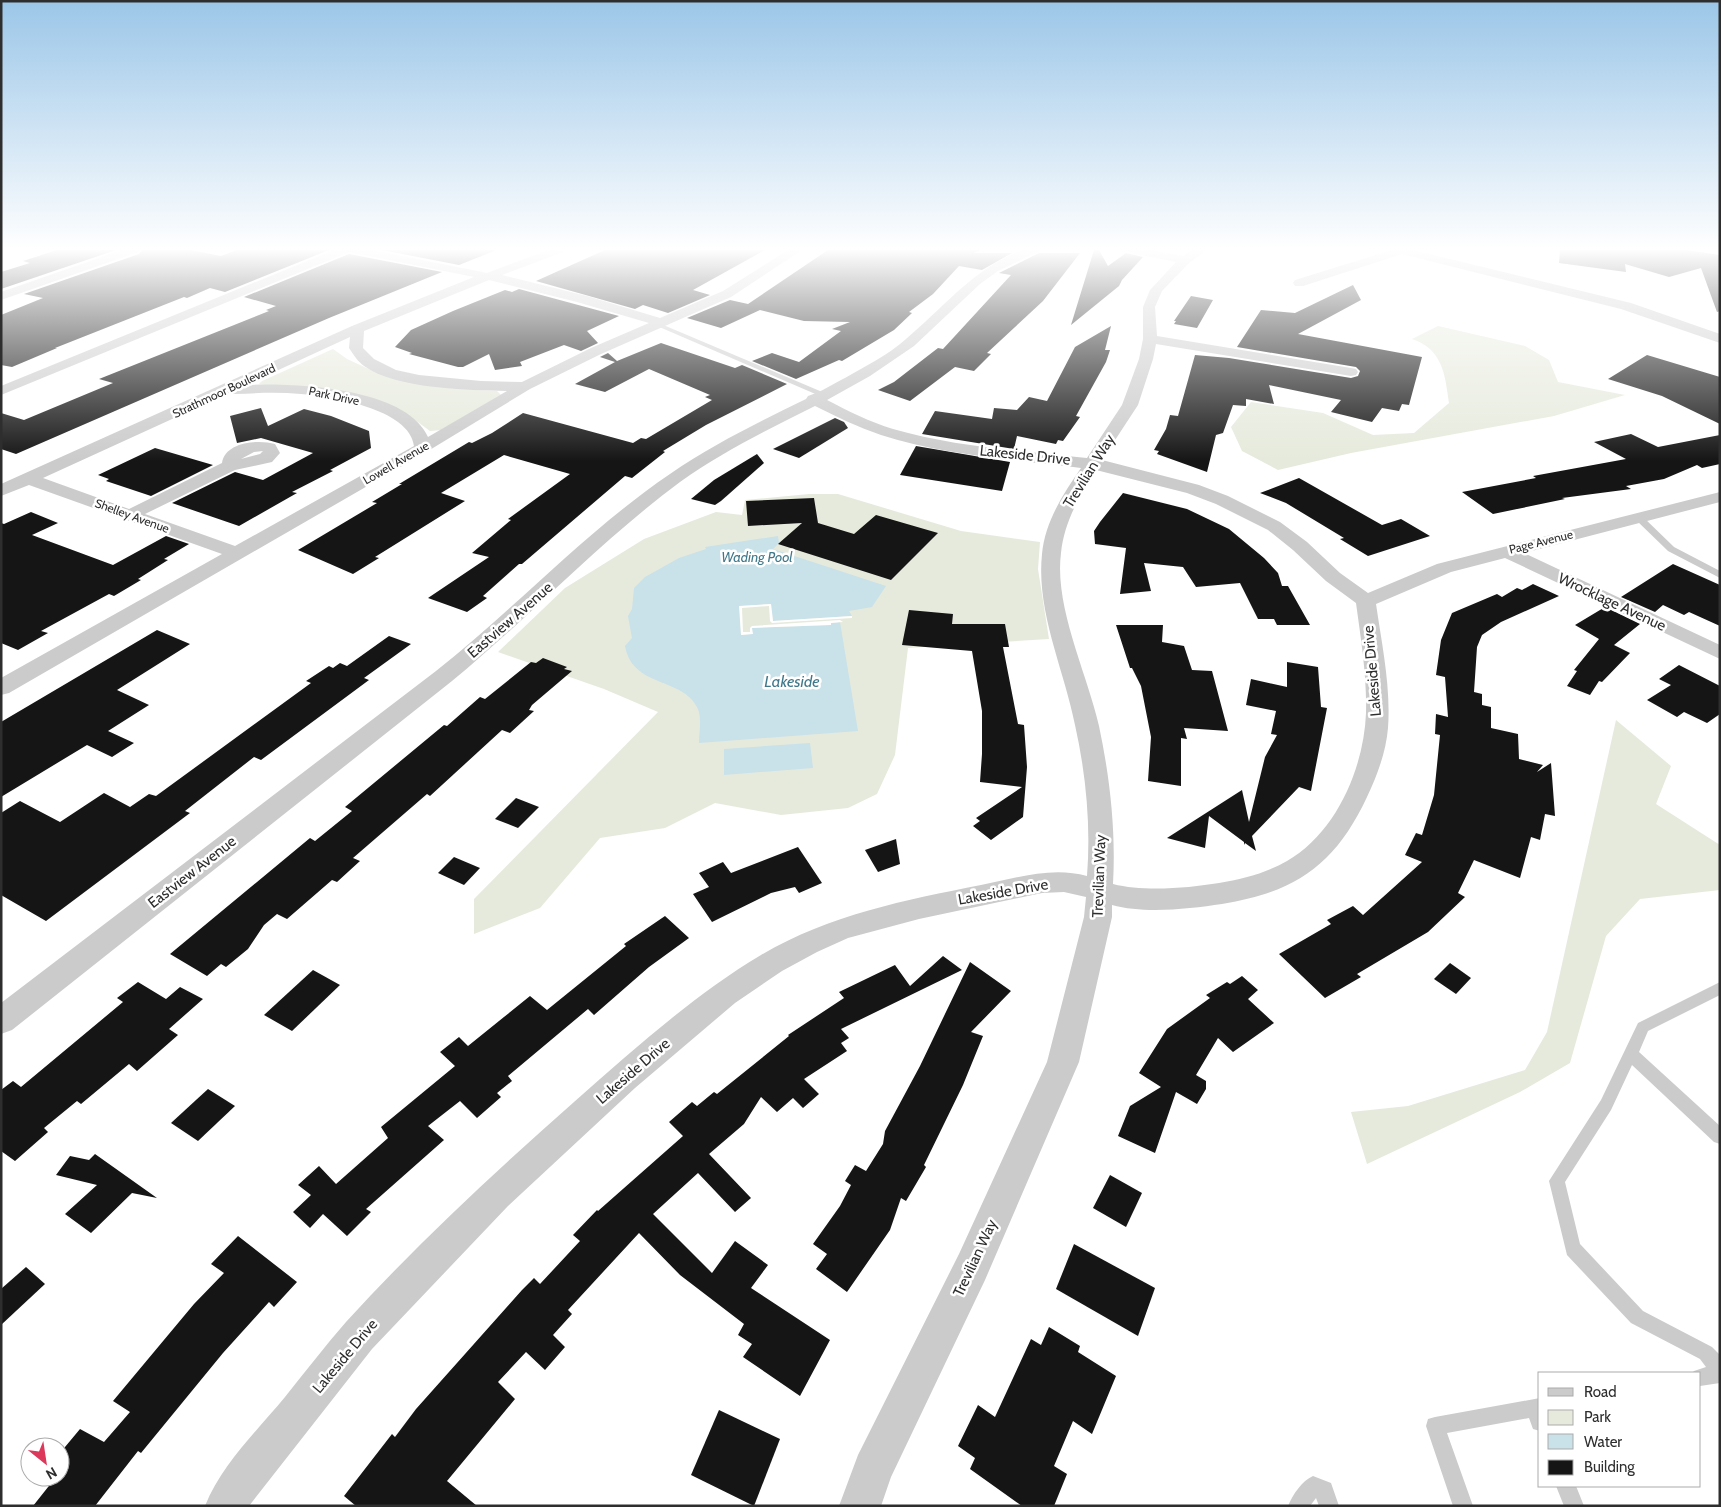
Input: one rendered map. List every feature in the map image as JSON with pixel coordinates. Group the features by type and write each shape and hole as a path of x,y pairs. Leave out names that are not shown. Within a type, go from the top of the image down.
{"street":[{"path":"1,391 173,320"},
{"name":"Strathmoor Boulevard","path":"1,491 379,320"},
{"path":"649,320 661,324"},
{"name":"Lowell Avenue","path":"1,688 422,448 525,386 596,351 669,320"},
{"name":"Eastview Avenue","path":"1,1021 465,659 624,519 675,478 725,446 869,371 912,342 935,320"},
{"name":"Trevilian Way","path":"860,1506 873,1470 972,1267 1062,1062 1098,917 1102,848 1098,790 1087,725 1052,597 1051,553 1060,519 1070,497 1130,405 1146,359 1150,338 1149,320"},
{"path":"1667,320 1720,339"},
{"path":"357,329 354,338 357,353 363,360 390,372 460,386 525,386"},
{"path":"1150,338 1351,372"},
{"name":"Park Drive","path":"224,391 298,389 352,399 394,413 409,422 420,435 422,448"},
{"name":"Lakeside Drive","path":"226,1506 236,1489 359,1336 496,1194 624,1078 725,994 772,963 841,929 877,918 1042,883 1065,882 1132,898 1235,892 1260,886 1289,873 1325,846 1353,806 1366,770 1376,729 1376,692 1366,600 1333,577 1300,546 1274,526 1245,511 1193,489 1119,469 977,450 888,432 853,419 818,397"},
{"path":"130,516 230,466"},
{"name":"Shelley Avenue","path":"29,479 236,553"},
{"name":"Page Avenue","path":"1366,600 1444,568 1720,497"},
{"name":"Wrocklage Avenue","path":"1505,551 1720,653"}],"lane":[{"path":"661,324 818,397"},
{"path":"1638,517 1672,549 1715,573 1720,566"},
{"path":"1720,988 1643,1027 1606,1105 1557,1181 1573,1248 1637,1317 1706,1353 1720,1369"},
{"path":"1631,1054 1720,1137"},
{"path":"1701,1377 1720,1374"},
{"path":"1462,1506 1435,1426 1538,1412"},
{"path":"1298,1506 1313,1486 1324,1490 1329,1506"},
{"path":"1566,1487 1574,1506"}],"green space":[{"path":"1438,326 1525,346 1549,360 1558,382 1625,395 1554,416 1351,453 1278,470 1242,451 1231,427 1251,402 1323,413 1373,435 1414,433 1449,403 1441,364 1430,349 1412,339"},
{"path":"333,349 347,359 371,370 407,381 455,389 497,391 501,395 441,430 430,431 415,420 389,406 259,384"},
{"path":"809,494 838,494 961,531 1040,542 1038,569 1049,639 908,648 895,755 877,794 848,808 781,815 715,803 665,828 600,838 540,908 474,934 474,899 658,712 604,689 498,652 565,588 644,539 716,512 742,515 745,500"},
{"path":"1616,720 1671,766 1656,804 1720,845 1720,890 1640,899 1606,936 1570,1063 1520,1092 1367,1164 1351,1112 1408,1106 1525,1070 1547,1032"}],"water":[{"name":"Lakeside","path":"778,536 779,543 773,549 886,586 872,607 849,611 852,616 773,621 771,604 740,606 741,635 752,634 752,628 831,625 831,623 840,622 858,731 699,743 699,713 691,699 681,691 648,676 630,660 625,646 632,638 628,616 632,609 634,588 645,577 679,558 706,549 705,547"},
{"path":"810,743 813,768 724,775 724,749"}],"pier":[{"path":"771,604 773,621 852,616 852,618 772,623 770,621 769,606 742,608 743,632 750,632 752,626 840,620 843,622 831,623 831,625 752,628 753,634 741,635 739,606"}],"building":[{"path":"1,320 125,320 12,367 1,365"},
{"path":"246,320 324,320 16,454 1,449 1,413 24,420 113,383 99,379"},
{"path":"432,320 610,320 587,331 598,343 581,351 564,345 520,362 522,366 495,370 489,354 463,367 458,367 409,354 412,353 395,347 411,330"},
{"path":"695,320 738,320 721,328"},
{"path":"801,320 904,320 894,330 842,361 839,360 796,379 752,361 772,353 799,362 841,331 832,329 850,322"},
{"path":"969,320 1022,320 987,353 991,354 974,371 955,367 910,401 878,390 894,382 938,348 943,349"},
{"path":"1201,320 1197,328 1174,324 1176,321 1174,321"},
{"path":"1254,320 1323,320 1298,334 1422,357 1409,405 1402,404 1399,411 1382,408 1372,422 1331,412 1341,400 1269,385 1274,404 1246,399 1246,406 1233,405 1223,433 1216,435 1207,472 1157,454 1159,451 1154,450 1166,429 1170,415 1178,416 1195,355 1229,358 1351,378 1358,376 1360,371 1356,367 1237,347"},
{"path":"1111,326 1105,350 1110,350 1106,362 1076,416 1080,417 1063,441 1058,440 1056,444 1017,436 1014,449 922,434 935,411 992,419 994,408 1017,410 1029,397 1047,401 1075,347"},
{"path":"661,343 735,368 742,365 787,384 706,425 663,451 665,452 632,478 625,476 522,564 519,564 483,596 487,598 467,612 428,598 489,557 472,553 511,520 508,519 570,474 504,455 441,493 465,501 375,557 379,558 353,574 298,550 377,503 372,502 402,484 399,484 469,442 472,443 492,433 523,413 633,443 641,438 646,439 712,400 705,397 710,395 649,369 605,392 575,384 615,362 600,357 608,353 617,361"},
{"path":"1647,355 1720,377 1720,424 1662,396 1608,379"},
{"path":"261,408 268,426 304,409 331,416 369,431 371,448 330,470 333,471 292,492 297,493 239,526 172,503 235,472 263,480 313,453 261,438 237,443 230,416"},
{"path":"835,418 844,422 848,428 799,458 773,449"},
{"path":"1631,434 1658,447 1720,435 1720,464 1702,468 1697,465 1664,479 1626,486 1631,489 1562,498 1565,499 1493,514 1462,492 1536,478 1533,476 1626,459 1594,442"},
{"path":"916,446 1010,462 1002,491 900,475"},
{"path":"155,448 213,465 151,496 106,481 109,479 98,475"},
{"path":"757,454 764,463 721,501 715,505 691,499 714,480"},
{"path":"1299,478 1382,525 1401,519 1430,536 1368,556 1340,539 1344,538 1286,503 1260,493"},
{"path":"1123,493 1187,509 1229,529 1264,558 1278,573 1282,586 1288,586 1310,625 1277,625 1274,619 1258,619 1240,583 1196,587 1183,567 1144,563 1151,591 1120,594 1126,548 1095,544 1094,531"},
{"path":"814,498 818,523 854,534 876,515 938,533 891,580 778,544 802,523 748,526 746,501"},
{"path":"31,512 58,523 32,535 113,565 166,536 189,544 164,559 168,560 138,579 141,580 114,596 109,594 41,631 48,633 18,650 1,643 1,523 4,524"},
{"path":"1673,564 1720,585 1720,626 1689,612 1684,615 1663,605 1655,612 1621,597"},
{"path":"1533,584 1559,596 1501,622 1482,635 1477,647 1474,692 1482,694 1482,705 1491,707 1491,728 1518,734 1519,759 1543,765 1537,772 1551,763 1555,816 1545,814 1540,840 1531,837 1520,878 1474,860 1458,893 1465,897 1428,932 1357,974 1361,977 1325,998 1279,954 1331,924 1327,920 1353,906 1363,915 1422,862 1405,855 1416,833 1422,835 1434,795 1440,735 1435,734 1436,714 1448,717 1445,677 1436,675 1441,640 1452,613 1497,594 1502,597 1517,588 1522,590"},
{"path":"1605,607 1640,624 1614,645 1630,653 1602,682 1599,681 1590,695 1567,686 1577,671 1574,670 1599,639 1575,625"},
{"path":"909,610 953,614 952,624 1005,624 1009,647 1003,647 1018,724 1024,725 1027,767 1023,817 991,840 973,826 980,821 976,818 1022,787 980,782 982,711 972,651 902,645"},
{"path":"1116,625 1163,625 1162,642 1184,646 1192,670 1212,671 1228,731 1184,728 1187,739 1181,738 1181,786 1148,781 1151,737 1141,686 1132,668 1130,668"},
{"path":"157,630 190,644 117,690 149,705 108,731 134,743 112,757 87,745 1,797 1,722"},
{"path":"389,636 411,644 364,678 369,680 261,760 254,757 185,811 190,813 46,921 1,895 1,813 20,801 60,822 104,793 130,807 149,794 156,796 311,683 306,681 329,666 333,668 340,663 347,666"},
{"path":"543,658 567,667 564,669 572,671 532,705 529,710 534,711 510,733 502,730 430,796 427,794 353,858 360,861 337,882 332,880 287,919 277,914 264,925 248,949 226,967 221,964 207,976 170,954 310,838 315,841 352,811 345,807 444,725 447,726 480,697 485,699 531,662 536,663"},
{"path":"1287,662 1318,667 1321,707 1327,708 1311,791 1299,787 1252,836 1256,851 1245,843 1244,845 1244,842 1209,816 1205,848 1167,838 1242,790 1249,822 1265,757 1277,735 1271,734 1276,711 1246,705 1251,679 1287,687"},
{"path":"1679,665 1720,686 1720,714 1707,723 1684,712 1677,717 1647,700 1671,685 1659,679"},
{"path":"516,798 539,807 518,828 495,819"},
{"path":"896,839 900,864 878,872 865,850"},
{"path":"798,847 822,883 799,893 795,887 771,893 712,922 693,894 709,887 699,873 723,862 731,873"},
{"path":"454,857 480,868 464,885 438,873"},
{"path":"665,916 689,938 649,967 594,1015 588,1009 508,1076 512,1081 497,1093 501,1097 477,1118 460,1101 428,1126 444,1140 366,1209 371,1212 347,1236 323,1214 310,1228 293,1212 311,1195 298,1185 319,1166 336,1184 388,1138 381,1127 455,1066 440,1052 459,1037 468,1046 530,996 547,1010 626,946 624,944"},
{"path":"943,956 962,970 841,1029 849,1038 841,1043 847,1051 804,1079 819,1094 803,1108 793,1098 777,1112 761,1097 744,1124 709,1154 751,1198 735,1212 698,1173 653,1214 712,1273 735,1241 768,1265 751,1288 830,1340 800,1396 743,1357 752,1344 738,1335 744,1324 680,1275 639,1233 568,1310 572,1314 553,1335 565,1347 545,1370 526,1352 498,1382 515,1399 447,1481 477,1506 356,1506 344,1496 392,1434 395,1437 416,1409 522,1290 534,1278 540,1284 580,1241 573,1235 597,1210 683,1136 669,1122 692,1102 697,1106 714,1092 717,1094 788,1035 844,998 839,992 895,965 910,986"},
{"path":"970,962 1011,991 971,1032 983,1036 963,1085 924,1165 926,1167 906,1201 901,1198 890,1230 847,1292 816,1269 827,1254 813,1244 840,1206 851,1185 845,1181 855,1165 866,1171 883,1144 885,1131 920,1066"},
{"path":"1450,963 1471,978 1456,994 1434,979"},
{"path":"313,970 340,985 292,1031 264,1015"},
{"path":"1242,976 1258,990 1248,999 1274,1023 1233,1052 1218,1038 1196,1075 1206,1081 1206,1089 1197,1104 1176,1092 1155,1153 1118,1136 1130,1106 1161,1087 1139,1073 1167,1029 1210,998 1206,995 1227,982 1230,984"},
{"path":"138,982 166,999 180,987 203,999 169,1029 178,1035 137,1071 129,1064 81,1104 77,1101 44,1128 48,1132 15,1161 1,1151 1,1090 13,1081 21,1087 123,1002 117,998"},
{"path":"208,1089 235,1106 198,1141 171,1123"},
{"path":"95,1154 157,1198 132,1193 91,1233 65,1214 97,1185 56,1175 70,1156 89,1160"},
{"path":"1110,1175 1142,1193 1126,1227 1093,1208"},
{"path":"238,1236 297,1282 274,1307 269,1302 223,1353 141,1453 138,1451 95,1506 33,1506 48,1487 70,1487 70,1441 80,1429 104,1442 130,1412 113,1401 194,1304 224,1273 211,1264"},
{"path":"1074,1244 1155,1288 1138,1336 1056,1289"},
{"path":"26,1267 45,1284 1,1325 1,1289"},
{"path":"1049,1327 1080,1346 1078,1352 1116,1376 1092,1434 1073,1421 1054,1466 1067,1474 1054,1506 1022,1506 970,1469 975,1458 958,1446 978,1405 995,1417 1031,1339 1041,1345"},
{"path":"719,1410 780,1439 754,1506 691,1475"}],"water label":[{"name":"Wading Pool","path":"757,557"}]}
